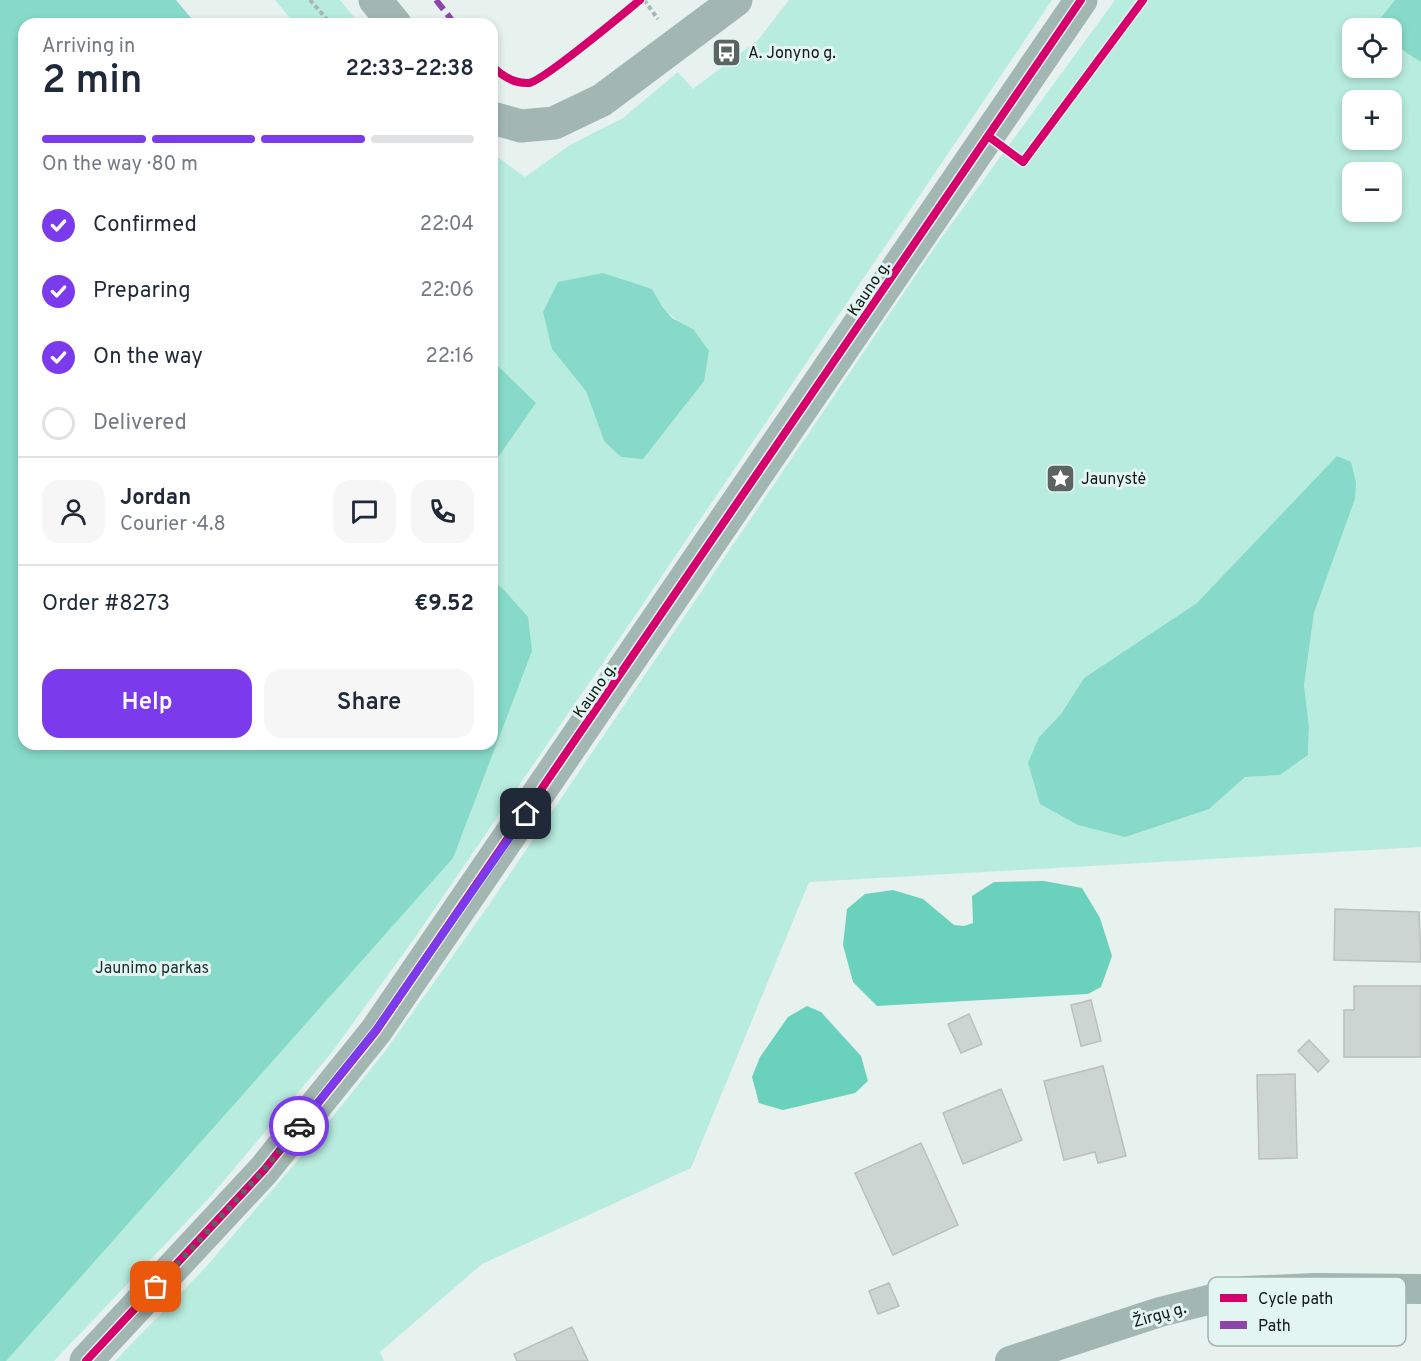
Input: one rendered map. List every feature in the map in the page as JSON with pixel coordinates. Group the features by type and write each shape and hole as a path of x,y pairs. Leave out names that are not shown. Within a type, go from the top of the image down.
{"street":[{"path":"375,0 390,18"},
{"path":"498,120 521,126 554,123 602,100 736,0"},
{"name":"Kauno g.","path":"86,1361 264,1170 376,1030 1081,0"},
{"name":"Žirgų g.","path":"1406,1289 1421,1289"},
{"name":"Žirgų g.","path":"1010,1361 1160,1312 1208,1300"}],"path":[{"path":"310,0 326,18"},
{"path":"632,7 640,0"}],"green space":[{"name":"Jaunimo parkas","path":"0,0 176,0 191,18 18,18 18,750 494,750 453,858 6,1361 0,1361"},
{"path":"275,0 340,0 355,18 290,18"},
{"path":"789,0 1052,0 414,939 332,1052 211,1196 54,1361 0,1361 0,795 434,750 498,750 498,659 503,589 498,584 498,457 536,403 498,366 498,157 525,177 570,145 623,118 678,72 693,89 758,40","holes":["652,289 665,309 693,329 604,441 586,391"]},
{"path":"1115,0 1395,0 1380,18 1342,18 1342,78 1402,78 1402,51 1421,62 1421,847 809,882 691,1168 482,1264 380,1352 384,1361 115,1361 205,1268 298,1160 386,1050 484,912 939,241","holes":["1355,499 1314,613 1304,685 1309,726 1308,755 1280,775 1245,777 1039,737 1061,714 1084,678 1197,603 1255,544"]},
{"path":"1395,0 1421,0 1421,62 1402,49 1402,18 1380,18"},
{"path":"603,273 652,289 672,318 693,329 709,351 704,381 643,459 621,457 604,441 586,391 552,349 543,312 558,282"},
{"path":"498,366 536,403 498,457"},
{"path":"1337,456 1351,462 1356,482 1355,499 1314,613 1304,685 1309,726 1308,755 1280,775 1245,777 1209,809 1125,837 1078,825 1040,804 1028,763 1039,737 1061,714 1084,678 1197,603"},
{"name":"Jaunimo parkas","path":"498,584 528,617 532,651 498,740"}],"shaded area":[{"path":"1044,881 1082,888 1100,918 1112,956 1101,987 1088,994 877,1006 853,982 843,945 847,909 865,894 893,890 923,899 954,925 964,926 973,923 972,896 994,882"},
{"path":"807,1006 821,1012 861,1056 868,1081 855,1093 783,1110 759,1103 752,1077 760,1057 788,1017"}],"building":[{"path":"1335,909 1419,912 1421,962 1334,960"},
{"path":"1354,986 1421,986 1421,1057 1344,1057 1344,1010 1354,1010"},
{"path":"1091,1000 1101,1041 1081,1046 1071,1005"},
{"path":"969,1014 982,1044 961,1053 948,1024"},
{"path":"1309,1040 1329,1061 1318,1072 1298,1051"},
{"path":"1103,1066 1126,1156 1098,1163 1095,1152 1064,1160 1044,1081"},
{"path":"1295,1074 1297,1158 1259,1159 1257,1075"},
{"path":"1001,1089 1022,1140 963,1164 943,1113"},
{"path":"921,1143 958,1225 893,1255 855,1173"},
{"path":"889,1283 899,1306 878,1314 869,1291"},
{"path":"572,1327 588,1361 517,1361 514,1354"}],"marked path":[{"path":"436,0 450,18"}],"cycle path":[{"path":"498,71 513,81 529,83 550,71 640,0"},
{"path":"86,1361 264,1170 376,1031 1081,0"},
{"path":"988,136 1023,162 1143,0"}],"way so far":[{"path":"156,1287 264,1170 299,1126"}],"place":[{"name":"A. Jonyno g.","path":"727,52"},
{"name":"Jaunystė","path":"1060,478"}],"route":[{"path":"299,1126 376,1030 526,814"}]}
